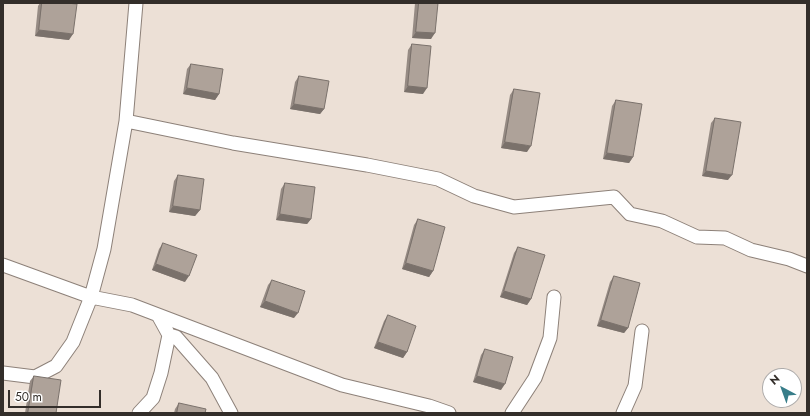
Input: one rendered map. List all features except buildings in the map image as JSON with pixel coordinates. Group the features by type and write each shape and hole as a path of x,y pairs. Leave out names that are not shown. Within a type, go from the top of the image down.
{"street":[{"path":"3,373 35,377 56,366 73,342 91,297 104,249 126,121 136,3"},
{"path":"126,121 233,143 367,165 438,179 474,196 514,207 614,197 630,214 662,221 697,238 725,238 751,250 789,259 807,266"},
{"path":"3,265 91,297 132,305 342,385 429,406 449,413"},
{"path":"512,413 535,378 550,338 554,297"},
{"path":"139,413 153,398 161,372 169,335 158,315"},
{"path":"623,413 635,386 642,331"},
{"path":"169,335 176,336 212,378 231,413"}]}
